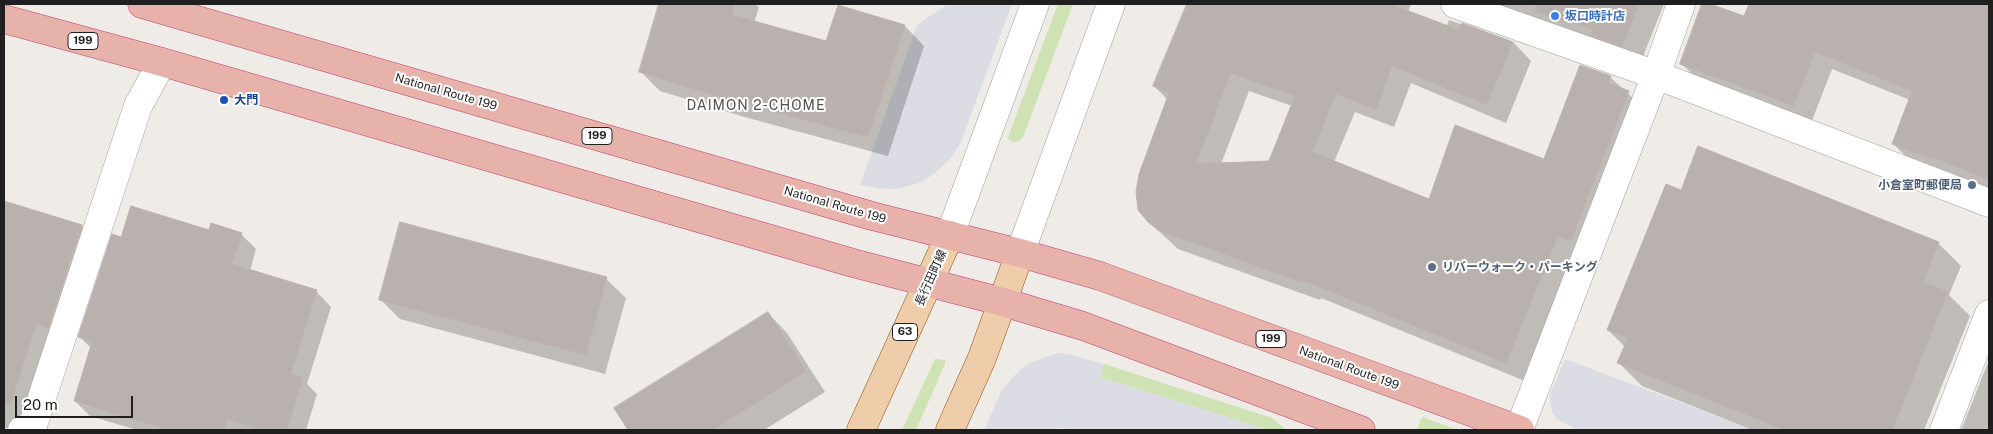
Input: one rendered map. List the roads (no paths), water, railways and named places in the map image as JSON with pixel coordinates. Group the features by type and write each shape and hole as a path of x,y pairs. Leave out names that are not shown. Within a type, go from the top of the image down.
{"highway":[{"name":"National Route 199","path":"142,4 176,8 872,216 1020,253 1100,276 1520,430"},
{"name":"199","path":"4,19 162,62 1083,326 1361,430"}],"main road":[{"name":"長行田町線","path":"861,430 950,235"},
{"path":"950,430 982,358 1020,253"}],"street":[{"path":"950,235 1035,4"},
{"path":"1020,253 1112,4"},
{"path":"1455,4 1656,75 1989,203"},
{"path":"1520,430 1656,75 1681,4"},
{"path":"27,428 138,106 162,62"},
{"path":"1944,430 1989,314"}],"place":[{"name":"坂口時計店","path":"1555,16"},
{"name":"大門","path":"224,100"},
{"name":"小倉室町郵便局","path":"1972,185"},
{"name":"リバーウォーク・パーキング","path":"1432,267"}],"district":[{"name":"DAIMON 2-CHOME","path":"756,106"}]}
